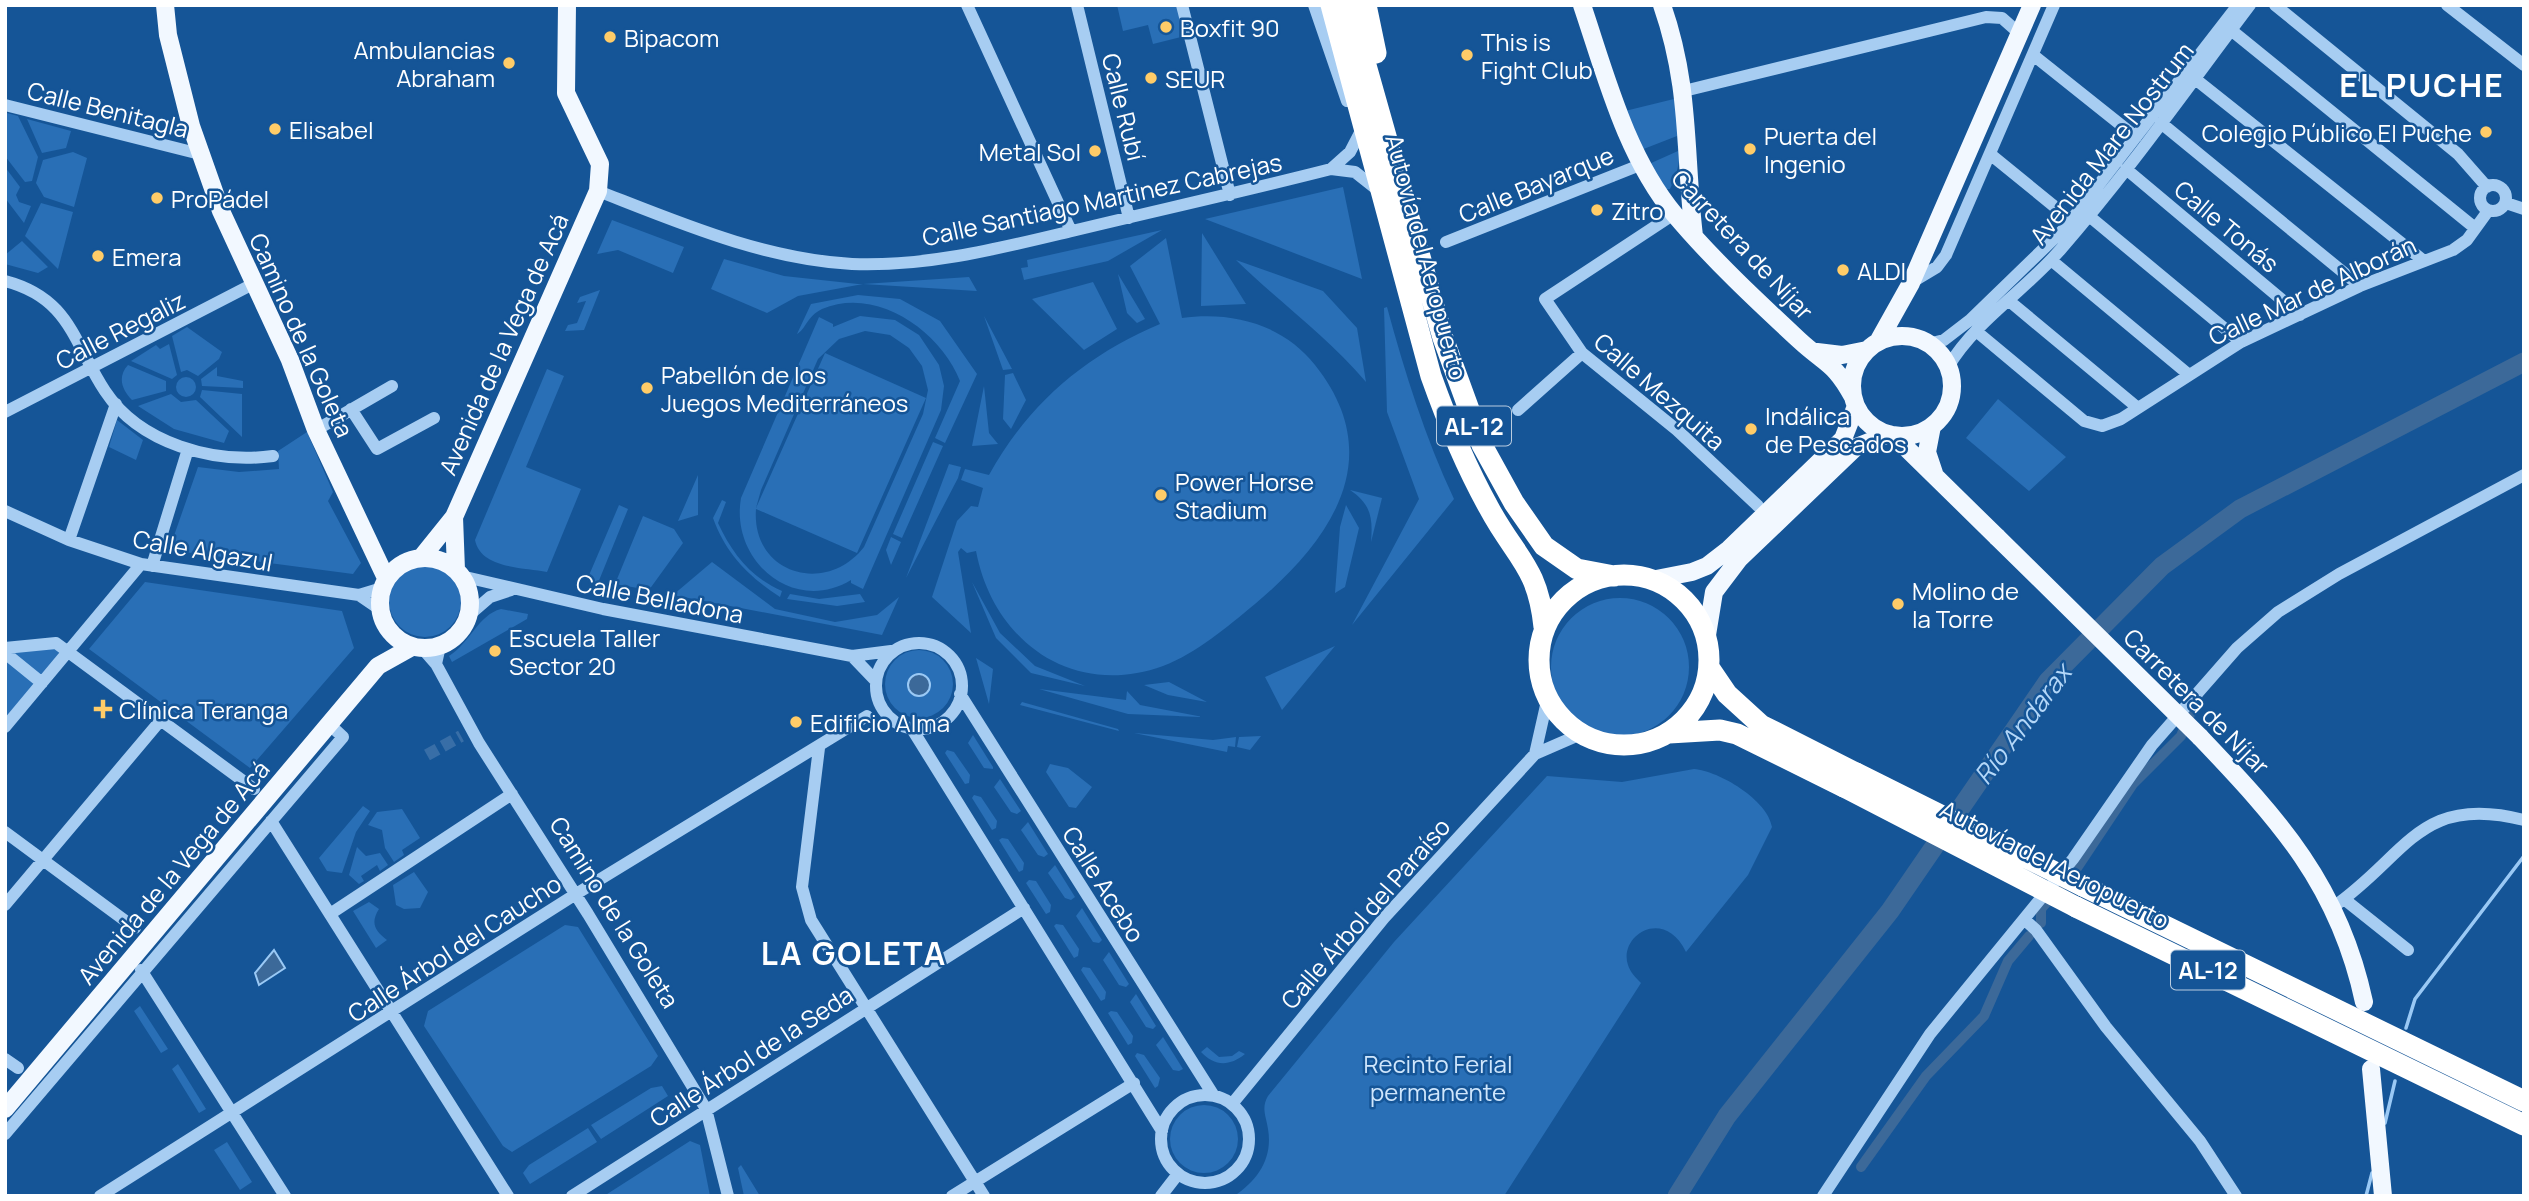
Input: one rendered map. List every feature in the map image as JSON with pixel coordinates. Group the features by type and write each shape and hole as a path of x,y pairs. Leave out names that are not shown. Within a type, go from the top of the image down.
{"highway":[{"name":"Autovía del Aeropuerto","path":"1331,5 1376,188 1431,376 1452,435 1490,510 1532,572 1541,598 1544,627"},
{"name":"Autovía del Aeropuerto","path":"1349,5 1443,338 1470,417 1514,503 1536,537 1556,557 1577,569 1614,576"},
{"path":"1366,5 1408,185 1411,219"},
{"name":"AL-12","path":"1614,576 1651,580 1685,601 1707,635 1710,669 1697,703 1670,733 1650,741 1619,744 1598,742 1581,734 1564,721 1547,701 1539,652 1544,627 1569,596 1587,584 1614,576"},
{"name":"Autovía del Aeropuerto","path":"1710,669 1727,694 1761,725 1850,780"},
{"name":"Autovía del Aeropuerto","path":"1670,733 1720,730 1737,734 1850,780 2524,1125"},
{"name":"Autovía del Aeropuerto","path":"2080,896 2524,1101"}],"main road":[{"name":"Camino de la Goleta","path":"164,5 176,70 200,154 253,284 290,359 316,430 387,579"},
{"path":"567,5 566,93 600,164 598,191"},
{"name":"Carretera de Níjar","path":"1582,5 1640,165 1671,210 1694,236 1802,342 1837,369 1855,402"},
{"path":"1662,5 1673,38 1684,91 1694,236"},
{"path":"1651,580 1692,572 1707,566 1729,549 1843,439 1855,402 1853,375 1909,287 2032,5"},
{"path":"1671,210 1689,170"},
{"name":"Avenida de la Vega de Acá","path":"421,558 454,517 598,191"},
{"path":"1707,635 1707,618 1714,592 1739,559 1856,447 1891,435 1907,436 1932,426 1943,415 1950,400 1952,383 1948,367 1907,329 1903,316 1909,287"},
{"path":"1873,346 1890,338 1922,341"},
{"name":"Carretera de Níjar","path":"1817,352 1842,355 1873,346"},
{"path":"1855,402 1864,419 1891,435"},
{"path":"1932,426 1927,452 1935,476"},
{"name":"Carretera de Níjar","path":"1891,435 2200,737 2284,829 2338,903 2364,1002"},
{"name":"Avenida de la Vega de Acá","path":"454,517 459,573"},
{"path":"421,558 444,561 459,573 470,600 468,616 456,636 427,651 387,628 379,608 387,579 409,560 421,558"},
{"name":"Avenida de la Vega de Acá","path":"5,1109 378,666 387,628"},
{"name":"Avenida de la Vega de Acá","path":"378,666 427,651"},
{"path":"2371,1069 2383,1196"}],"street":[{"path":"967,5 1071,231"},
{"name":"Calle Rubí","path":"1077,5 1129,218"},
{"path":"1182,5 1230,195"},
{"path":"1314,5 1361,131 1350,152 1331,169"},
{"path":"2002,18 2008,5"},
{"path":"1909,287 1937,267 1946,255 2054,5"},
{"name":"Avenida Mare Nostrum","path":"1922,341 1944,340 1970,320 2071,220 2238,5"},
{"name":"Avenida Mare Nostrum","path":"1948,367 1976,331 2051,260 2089,216 2250,5"},
{"path":"2275,5 2458,154 2487,187 2501,188 2506,195 2506,203 2498,211 2488,211 2480,198 2487,187"},
{"path":"2447,5 2524,65"},
{"path":"1684,91 1986,16 2002,18 2020,34"},
{"path":"2231,30 2475,229"},
{"path":"2033,55 2136,137"},
{"path":"2194,78 2424,261"},
{"name":"Calle Benitagla","path":"5,105 200,154"},
{"path":"2161,123 2360,286"},
{"path":"1990,154 2071,220"},
{"name":"Calle Bayarque","path":"1446,242 1640,165"},
{"name":"Calle Santiago Martinez Cabrejas","path":"598,191 686,226 762,250 853,264 905,263 971,254 1331,169"},
{"path":"1331,169 1355,172 1376,188"},
{"name":"Calle Tonás","path":"2126,169 2300,315"},
{"path":"2506,203 2524,209"},
{"name":"Calle Mezquita","path":"1671,210 1545,299 1582,353 1677,430 1758,506"},
{"name":"Calle Mar de Alborán","path":"1976,331 2084,421 2102,426 2138,408 2241,342 2360,286 2453,250 2468,240 2488,211"},
{"path":"2089,216 2241,342"},
{"path":"2051,260 2188,374"},
{"path":"5,281 38,292 56,306 68,321 91,369 116,404 151,432 188,449 231,458 273,456"},
{"name":"Calle Regaliz","path":"5,412 253,284"},
{"path":"2008,300 2138,408"},
{"path":"1518,410 1582,353"},
{"path":"316,430 393,386"},
{"path":"69,540 116,404"},
{"path":"351,409 377,449 434,418"},
{"path":"5,727 67,652 146,565 188,449"},
{"path":"1823,1196 1930,1034 2106,815 2152,745 2237,648 2278,612 2339,574 2524,475"},
{"name":"Calle Algazul","path":"5,511 69,540 146,565 359,595 379,608"},
{"name":"Calle Belladona","path":"459,573 511,590 852,656 891,651"},
{"name":"Calle Algazul","path":"359,595 387,579"},
{"path":"468,616 490,597 511,590"},
{"path":"5,648 56,643 254,789"},
{"path":"876,697 867,716 912,729 927,729 941,723 952,714 961,694 960,671 952,657 942,648 923,643 905,644 891,651 881,663 875,680 876,697 891,721"},
{"name":"Camino de la Goleta","path":"427,651 466,733 512,794 576,894 706,1109 728,1196"},
{"path":"5,653 42,683"},
{"path":"852,656 875,680"},
{"name":"Calle Acebo","path":"961,694 1214,1096"},
{"path":"1535,754 1547,701"},
{"name":"Calle Árbol del Caucho","path":"100,1196 576,894 819,748 867,716"},
{"path":"5,905 160,721"},
{"path":"5,1134 141,970 342,737 329,724"},
{"path":"912,729 1162,1132"},
{"path":"1535,754 1581,734"},
{"path":"819,748 802,887 804,904 811,920 984,1196"},
{"name":"Calle Árbol del Paraíso","path":"1232,1104 1384,918 1535,754"},
{"path":"330,914 512,794"},
{"path":"2407,950 2338,903 2428,825 2472,813 2496,813 2524,821"},
{"path":"271,821 508,1196"},
{"path":"5,832 135,928"},
{"name":"Calle Árbol de la Seda","path":"572,1196 1024,908"},
{"path":"2024,919 2036,930 2106,1027 2200,1140 2236,1196"},
{"path":"141,970 285,1196"},
{"path":"5,1059 18,1068"},
{"path":"952,1196 1134,1083"},
{"path":"1214,1096 1232,1104 1248,1130 1246,1156 1239,1168 1217,1182 1190,1181 1178,1174 1163,1151 1162,1132 1170,1112 1193,1097 1214,1096"},
{"path":"1161,1196 1178,1174"}],"green space":[{"name":"Boxfit 90","path":"1117,5 1177,5 1185,36 1153,44 1148,25 1123,31"},
{"path":"1678,98 1680,155 1670,189 1664,189 1649,164 1678,151 1677,136 1641,150 1625,111"},
{"path":"7,113 18,116 38,157 32,181 25,182 5,156"},
{"path":"27,119 71,131 66,148 42,153"},
{"path":"73,152 87,158 74,207 44,197 36,183 43,160"},
{"path":"5,167 20,187 16,195 19,202 31,206 24,223 5,198"},
{"path":"1343,187 1362,279 1205,219"},
{"path":"41,203 73,212 58,269 25,236"},
{"path":"612,220 684,247 673,273 618,250 597,254"},
{"path":"1162,230 1108,261 1024,280 1021,268 1028,267 1027,260"},
{"path":"1202,233 1246,304 1201,306"},
{"name":"Power Horse Stadium","path":"1166,238 1182,318 1200,316 1237,319 1272,330 1302,351 1315,365 1337,399 1348,433 1349,465 1341,495 1327,525 1307,553 1255,604 1211,639 1176,661 1130,674 1098,675 1068,668 1042,655 1019,636 1000,612 985,583 976,551 967,553 961,548 958,552 971,633 932,597 957,521 971,506 978,507 983,488 961,480 965,469 989,475 1022,426 1061,384 1108,351 1160,324 1130,266"},
{"path":"22,241 48,267 38,273 5,264 5,255"},
{"path":"724,259 784,276 863,284 798,296 767,313 711,289"},
{"path":"1236,260 1323,291 1357,328 1366,382 1335,349"},
{"path":"1118,274 1145,319 1137,323 1127,313"},
{"path":"969,277 977,291 863,284"},
{"path":"1093,282 1117,329 1084,350 1032,299"},
{"path":"600,290 584,330 565,331 568,325 577,323 586,301 577,303 580,297"},
{"path":"858,295 900,299 940,321 977,374 945,443 935,438 960,381 938,345 922,330 885,308 843,303 817,312 797,334 811,304"},
{"path":"1387,307 1416,404 1454,499 1352,625 1419,499 1387,412 1384,308"},
{"path":"860,316 895,320 919,335 939,365 944,386 941,410 863,589 851,583 851,580 829,589 808,591 788,586 770,575 756,560 745,542 740,521 741,498 819,317 833,324 833,327","holes":["865,331 890,335 909,348 922,366 928,390 923,414 864,547 848,562 830,571 812,574 794,571 778,563 765,549 758,531 756,509 857,553 926,398 825,353 756,508 761,490 818,359 839,339"]},
{"path":"984,316 1012,369 1003,370"},
{"path":"187,327 222,352 219,359 198,376 187,370 181,372 172,336"},
{"path":"169,344 177,375 172,379 131,361 156,345 160,349"},
{"path":"128,365 166,381 166,391 132,400 122,383"},
{"path":"217,367 217,376 243,381 243,388 202,386 201,379"},
{"path":"547,369 564,376 526,467 581,489 547,572 494,562 485,557 475,540"},
{"path":"1013,373 1026,400 1011,429 1003,419 1005,375"},
{"path":"186,377 193,380 196,387 193,394 186,397 179,394 176,387 179,380"},
{"path":"984,386 989,433 998,444 972,446"},
{"path":"202,390 242,394 242,437 200,397"},
{"path":"171,394 181,402 196,400 229,431 224,443 174,429 138,406"},
{"path":"1998,399 2066,457 2029,491 1966,438"},
{"path":"117,420 143,440 136,460 109,447"},
{"path":"307,432 333,492 328,501 361,563 353,574 169,550 198,467 239,472 279,469 278,451"},
{"path":"933,442 943,446 902,538 893,534"},
{"path":"949,464 961,467 958,478 906,578"},
{"path":"698,475 698,515 678,521"},
{"path":"1350,490 1382,498 1371,542 1369,512"},
{"path":"722,500 726,502 718,523 729,544 743,563 760,579 782,591 780,597 748,572 724,543 713,518"},
{"path":"619,505 628,509 598,583 587,580"},
{"path":"1346,505 1359,528 1345,587 1335,593 1340,527"},
{"path":"643,516 674,529 683,543 649,590 615,584"},
{"path":"891,537 901,542 891,565 886,550"},
{"path":"712,562 775,609 835,622 877,615 899,597 882,635 673,595"},
{"path":"425,565 445,571 455,581 461,601 455,621 445,631 425,637 405,631 395,621 389,601 395,581 405,571"},
{"path":"145,582 342,611 354,648 250,768 89,649"},
{"path":"972,582 1000,633 1035,666 1085,686 1031,673 996,638"},
{"path":"790,594 819,599 860,594 865,602 837,606 787,599"},
{"path":"1620,598 1646,604 1669,618 1683,641 1689,667 1683,693 1669,716 1646,730 1620,736 1594,730 1571,716 1557,693 1551,667 1557,641 1571,618 1594,604"},
{"path":"501,609 528,614 527,619 452,662 449,656 486,617"},
{"path":"1335,646 1282,710 1265,677"},
{"path":"52,647 59,652 58,657 5,718 5,651"},
{"path":"919,650 932,653 943,660 950,671 953,684 950,697 943,708 932,715 919,718 906,715 895,708 888,697 885,684 888,671 895,660 906,653"},
{"path":"976,658 993,669 989,704"},
{"path":"1169,682 1207,702 1168,695 1144,685"},
{"path":"1039,689 1126,700 1127,691 1140,705 1203,717 1128,714"},
{"path":"1022,702 1118,729 1119,731 1020,705"},
{"path":"1134,733 1213,740 1236,737 1235,747 1228,746 1227,752"},
{"path":"973,735 993,769 984,768 968,743"},
{"path":"1261,736 1250,750 1237,747 1239,737"},
{"path":"947,750 954,752 970,775 969,783 965,784 945,753"},
{"path":"1050,764 1068,768 1092,787 1076,808 1069,807 1046,772"},
{"name":"Recinto Ferial permanente","path":"1694,769 1729,781 1752,797 1769,817 1772,827 1748,875 1686,952 1677,938 1655,928 1645,930 1630,944 1628,965 1641,983 1504,1196 1234,1196 1257,1175 1266,1159 1269,1140 1264,1108 1268,1096 1394,942 1547,776 1622,782"},
{"path":"1000,779 1021,811 1017,814 1011,812 994,787"},
{"path":"974,795 981,797 997,821 996,828 992,830 972,798"},
{"path":"363,806 370,811 356,832 342,873 327,871 319,858"},
{"path":"402,809 420,838 402,850 404,855 394,862 385,848 382,830 368,825 377,812"},
{"path":"1028,822 1048,854 1044,857 1038,855 1021,830"},
{"path":"1008,839 1024,863 1023,870 1019,872 999,840"},
{"path":"357,847 366,856 380,853 388,865 380,871 377,865 361,876 364,881 359,884 349,875"},
{"path":"1055,865 1075,897 1071,900 1065,898 1048,873"},
{"path":"414,872 428,892 420,908 404,909 396,905 393,885"},
{"path":"1029,880 1036,881 1051,905 1050,912 1046,914 1026,883"},
{"path":"369,902 379,909 374,923 379,933 387,940 376,948 353,911"},
{"path":"1082,908 1102,940 1099,943 1093,942 1076,916"},
{"path":"565,925 578,927 658,1056 651,1066 512,1152 503,1146 424,1026 428,1011"},
{"path":"1063,925 1079,949 1078,956 1074,958 1054,926"},
{"path":"1109,952 1129,984 1126,987 1119,985 1103,960"},
{"path":"1083,967 1090,968 1106,992 1105,999 1101,1001 1081,970"},
{"path":"1136,994 1156,1026 1153,1029 1146,1027 1130,1002"},
{"path":"140,1006 168,1049 161,1053 134,1011"},
{"path":"1117,1012 1133,1036 1132,1043 1128,1045 1108,1013"},
{"path":"1163,1037 1183,1069 1173,1070 1156,1045"},
{"path":"1207,1047 1219,1057 1232,1056 1239,1051 1245,1054 1227,1063 1216,1062 1201,1052"},
{"path":"1137,1053 1144,1055 1160,1078 1155,1088 1135,1056"},
{"path":"178,1064 206,1109 199,1113 172,1069"},
{"path":"662,1086 668,1096 601,1139 591,1125 651,1088"},
{"path":"1204,1105 1217,1108 1228,1115 1235,1126 1238,1139 1235,1152 1228,1163 1217,1170 1204,1173 1191,1170 1180,1163 1173,1152 1170,1139 1173,1126 1180,1115 1191,1108"},
{"path":"588,1128 597,1142 530,1184 523,1173 529,1165"},
{"path":"690,1141 700,1145 710,1196 604,1196"},
{"path":"227,1142 252,1182 240,1190 214,1150"},
{"path":"741,1165 760,1196 744,1196 738,1168"}],"shaded area":[{"path":"919,674 927,677 930,685 927,693 919,696 911,693 908,685 911,677"},
{"path":"274,950 285,968 259,985 255,973"}],"waterway":[{"name":"Río Andarax","path":"1677,1196 1727,1116 1890,911 2048,681 2162,566 2240,509 2524,362"},
{"path":"2041,923 2041,909 2077,868 2133,784 2181,736 2198,695"},
{"path":"2406,1028 2415,999 2524,856"},
{"path":"1861,1167 1926,1076 1984,1016 2008,961 2029,936"},
{"path":"2385,1123 2395,1081"},
{"path":"2366,1196 2372,1173"}],"tunnel":[{"path":"427,755 461,736"}],"place":[{"name":"Boxfit 90","path":"1166,27"},
{"name":"Bipacom","path":"610,37"},
{"name":"This is Fight Club","path":"1467,55"},
{"name":"Ambulancias Abraham","path":"509,63"},
{"name":"SEUR","path":"1151,78"},
{"name":"Elisabel","path":"275,129"},
{"name":"Colegio Público El Puche","path":"2486,132"},
{"name":"Puerta del Ingenio","path":"1750,149"},
{"name":"Metal Sol","path":"1095,151"},
{"name":"ProPádel","path":"157,198"},
{"name":"Zitro","path":"1597,210"},
{"name":"Emera","path":"98,256"},
{"name":"ALDI","path":"1843,270"},
{"name":"Pabellón de los Juegos Mediterráneos","path":"647,388"},
{"name":"Indálica de Pescados","path":"1751,429"},
{"name":"Power Horse Stadium","path":"1161,495"},
{"name":"Molino de la Torre","path":"1898,604"},
{"name":"Escuela Taller Sector 20","path":"495,651"},
{"name":"Clínica Teranga","path":"103,709"},
{"name":"Edificio Alma","path":"796,722"}],"district":[{"name":"EL PUCHE","path":"2422,85"},
{"name":"LA GOLETA","path":"854,953"}]}
